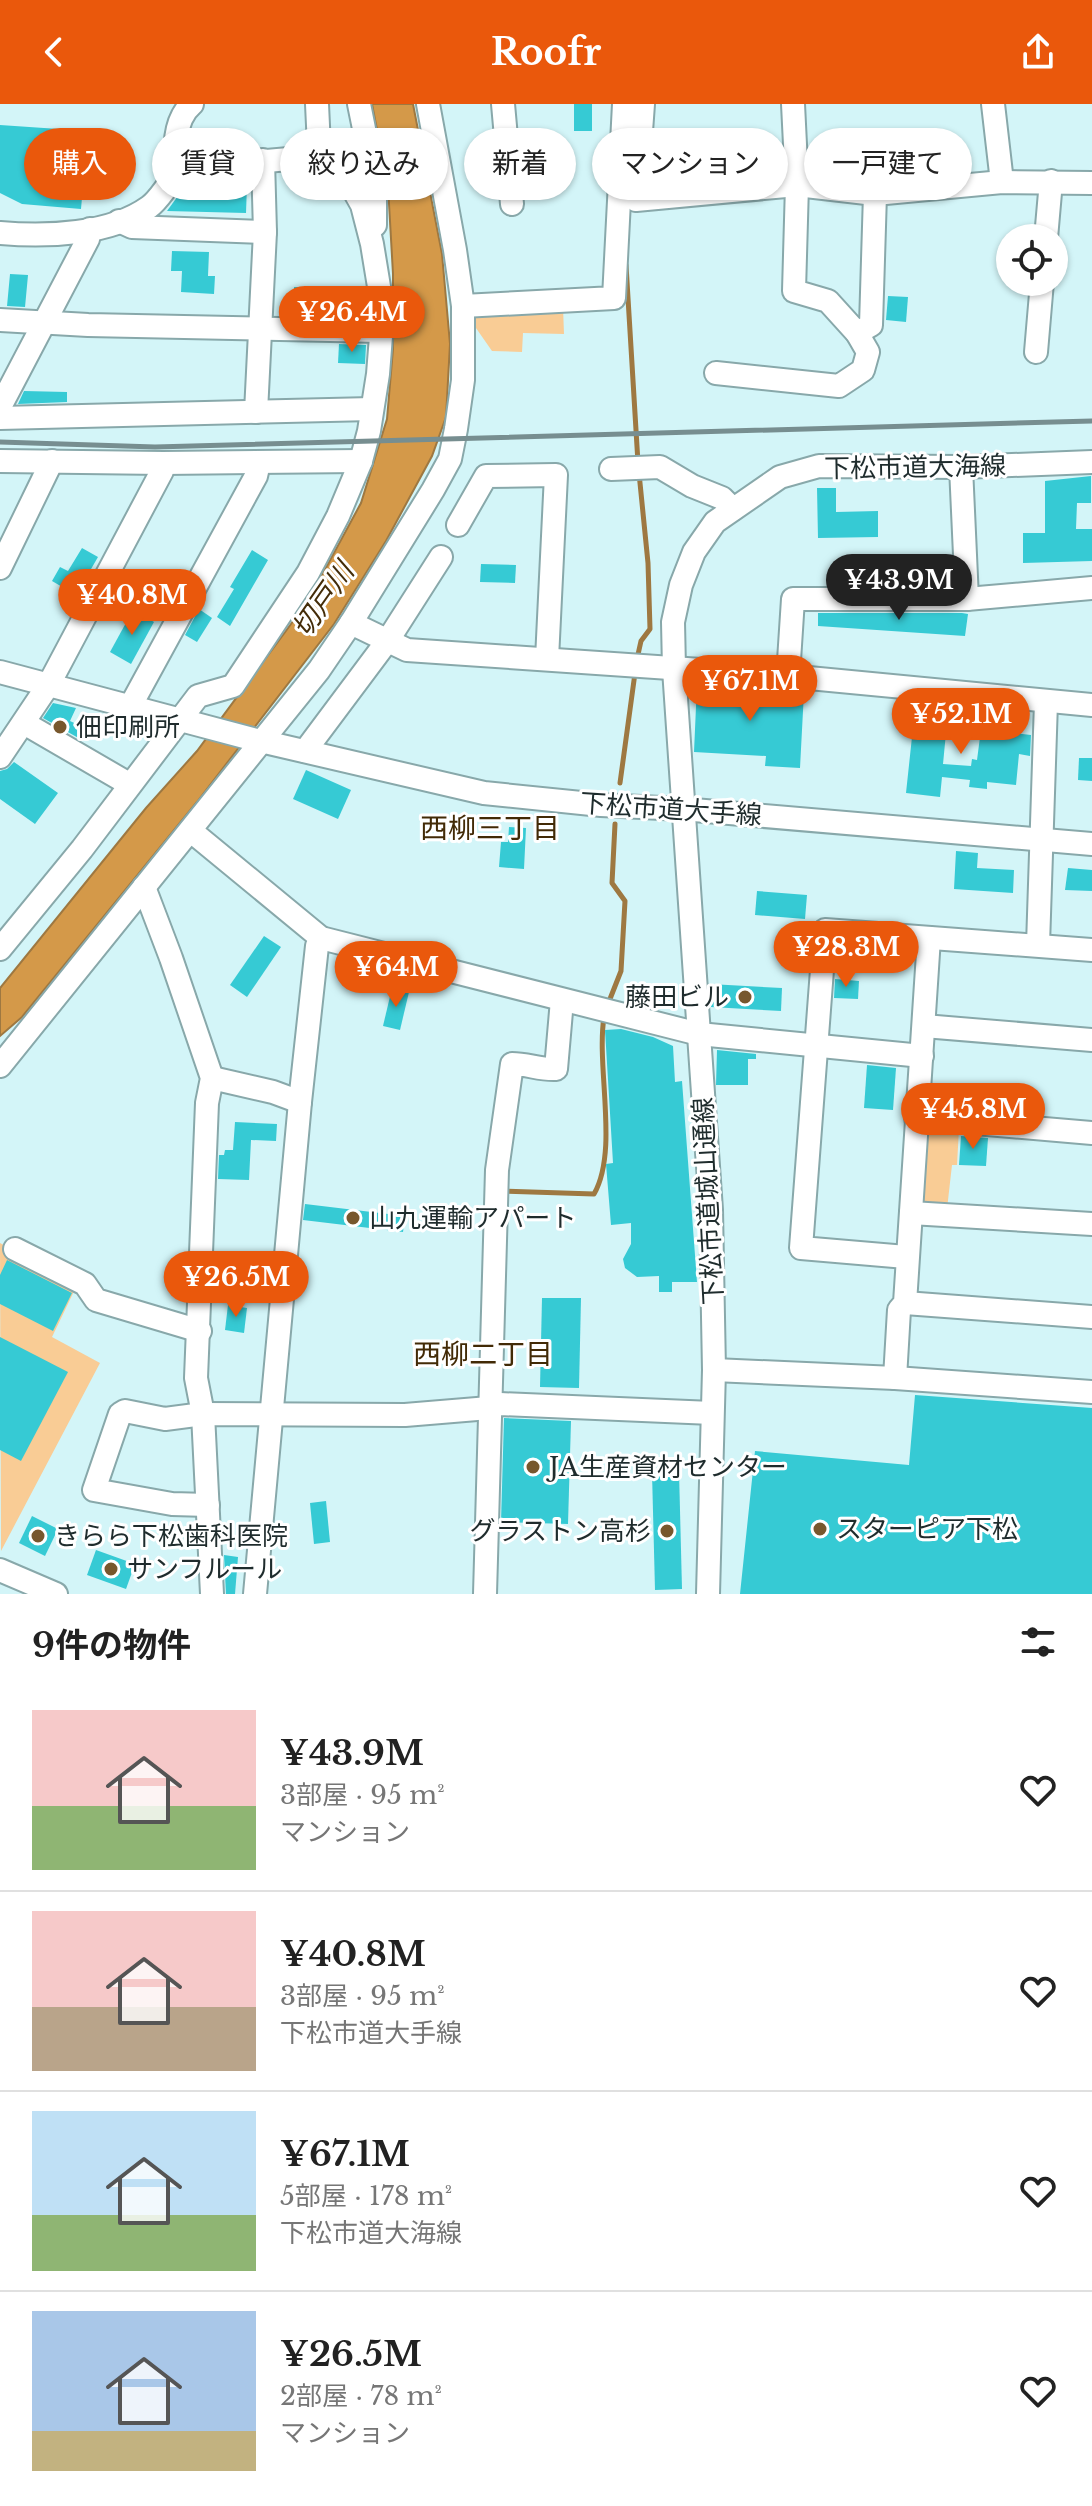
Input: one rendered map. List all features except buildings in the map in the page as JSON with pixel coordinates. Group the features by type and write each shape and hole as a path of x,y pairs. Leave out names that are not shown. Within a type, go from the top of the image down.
{"street":[{"path":"178,128 183,112 192,104"},
{"path":"317,104 317,128"},
{"path":"359,104 375,183 375,236 372,244"},
{"path":"0,1066 191,831 351,623 450,459 463,380 463,306 428,104"},
{"path":"503,104 512,204"},
{"path":"463,306 614,298 624,104"},
{"path":"643,104 636,200 804,186"},
{"path":"716,373 839,386 863,370 868,352 857,333 828,301 794,291 797,185 793,104"},
{"path":"993,104 1002,182"},
{"path":"1047,224 1051,181"},
{"path":"972,185 1051,181 1092,183"},
{"path":"256,412 264,196"},
{"path":"0,233 64,235 119,221 149,208 157,200"},
{"path":"0,949 82,849 198,696 233,686 308,573 338,516 361,461 372,409 383,311 372,244 359,200"},
{"path":"857,333 871,325 875,200"},
{"path":"119,221 132,227 265,232"},
{"path":"0,407 88,239 90,229"},
{"path":"1036,352 1041,296"},
{"path":"0,320 43,324 381,331"},
{"path":"0,418 372,409"},
{"path":"0,461 361,461"},
{"path":"0,568 52,461"},
{"name":"下松市道大海線","path":"682,809 673,622 681,585 694,552 715,522 780,477 819,466 961,467 1092,462"},
{"path":"0,757 49,684 162,471 163,463"},
{"path":"131,705 256,476 259,463"},
{"path":"611,469 660,467 692,486 722,498 733,509"},
{"path":"961,467 967,599"},
{"path":"458,525 486,476 556,475 547,659"},
{"path":"305,751 388,640 441,557"},
{"path":"788,676 793,599 967,599 1092,588"},
{"path":"351,623 407,650 788,676 1092,705"},
{"path":"0,672 182,721"},
{"path":"1038,945 1046,702"},
{"name":"下松市道大手線","path":"182,721 484,793 1092,844"},
{"path":"24,723 129,784"},
{"name":"下松市道城山通線","path":"682,809 711,1210 714,1370 708,1594"},
{"path":"191,831 321,938 699,1034 922,1056"},
{"path":"144,887 212,1078 207,1103 196,1378 203,1414 212,1594"},
{"path":"906,1257 801,1248 825,930 1092,950"},
{"path":"255,1594 300,1102 317,946 321,938"},
{"path":"895,1378 899,1310 905,1303 929,938"},
{"path":"485,1594 497,1170 512,1064 528,1064 543,1070 556,1069 562,1000"},
{"path":"924,1026 1092,1040"},
{"path":"212,1078 273,1092 300,1102"},
{"path":"916,1118 1092,1133"},
{"path":"911,1213 1092,1224"},
{"path":"15,1249 85,1284 96,1300 200,1331"},
{"path":"905,1303 1092,1317"},
{"path":"714,1370 895,1378 1092,1392"},
{"path":"208,1505 172,1504 94,1490 120,1414 125,1411 165,1419 203,1414 405,1415 489,1408 500,1404 712,1413"},
{"path":"0,1570 56,1594"}],"shaded area":[{"path":"563,307 564,334 523,333 522,352 492,351 469,318 478,311"},
{"path":"922,1127 959,1129 957,1165 952,1165 947,1209 917,1207"},
{"path":"0,1243 77,1285 52,1337 100,1363 1,1551"}],"water":[{"path":"372,104 413,104 418,128 377,128"},
{"name":"切戸川","path":"389,200 432,200 442,254 450,344 446,417 432,456 386,541 334,624 197,802 22,1017 0,1036 0,988 146,808 197,751 308,601 361,503 387,419 393,349"}],"waterway":[{"path":"626,265 638,463"},
{"path":"637,659 641,641 650,629 648,563 639,473"},
{"path":"620,783 635,673"},
{"path":"608,1004 621,971 625,901 612,883 615,824"},
{"path":"503,1191 594,1194 605,1155 604,1017"}],"railway":[{"path":"0,442 155,447 1092,421"}],"place":[{"name":"佃印刷所","path":"60,727"},
{"name":"藤田ビル","path":"745,997"},
{"name":"山九運輸アパート","path":"353,1218"},
{"name":"JA生産資材センター","path":"533,1467"},
{"name":"スターピア下松","path":"820,1529"},
{"name":"グラストン高杉","path":"667,1531"},
{"name":"きらら下松歯科医院","path":"38,1536"},
{"name":"サンフルール","path":"111,1569"}],"district":[{"name":"西柳三丁目","path":"490,828"},
{"name":"西柳二丁目","path":"483,1354"}]}
